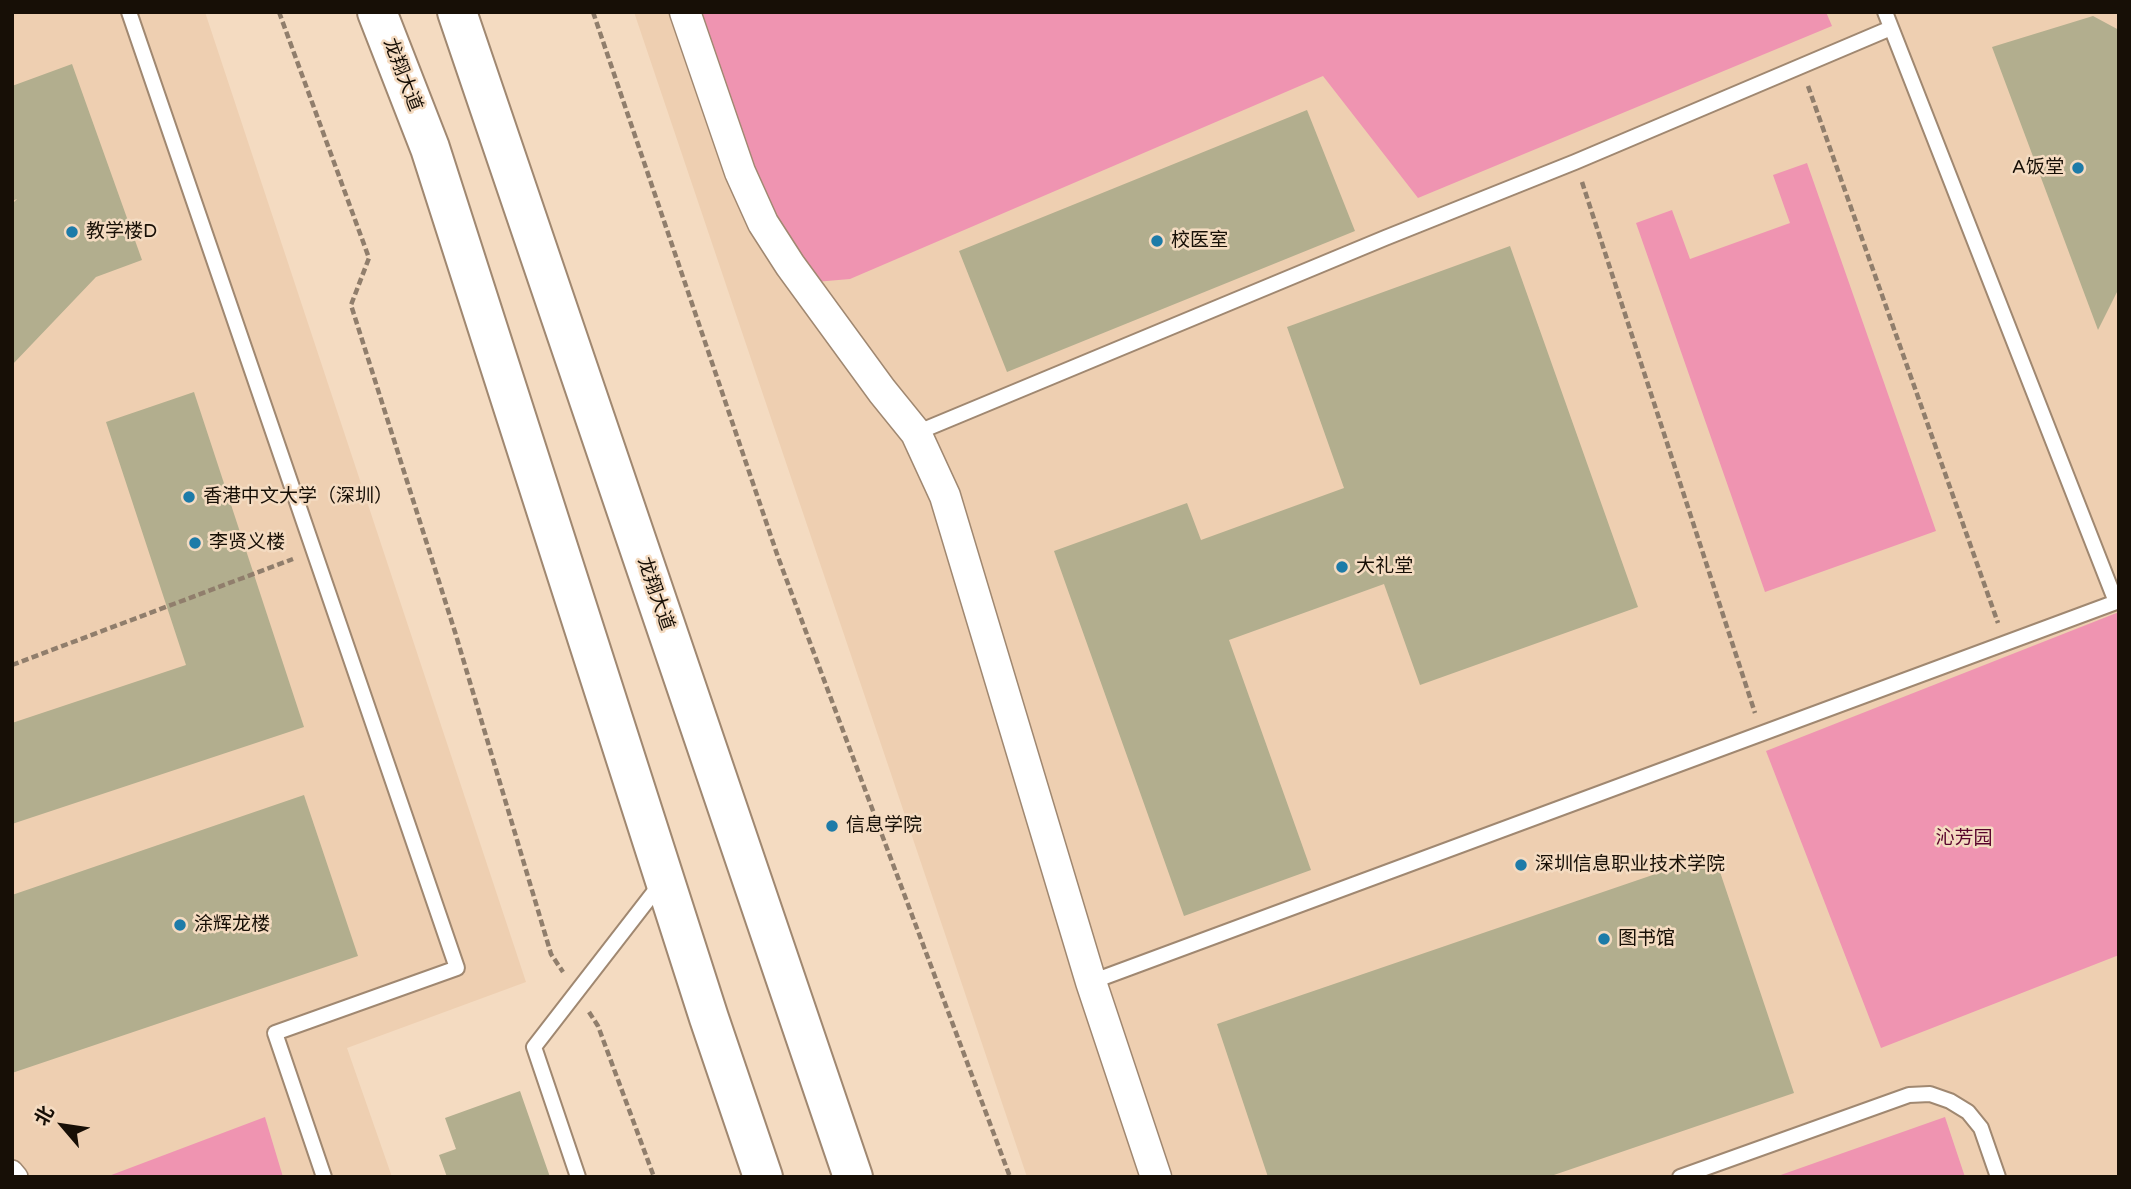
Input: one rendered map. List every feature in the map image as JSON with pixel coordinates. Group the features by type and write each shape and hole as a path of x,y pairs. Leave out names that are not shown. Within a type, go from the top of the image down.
{"main road":[{"name":"龙翔大道","path":"377,12 430,148 664,879 763,1177"},
{"name":"龙翔大道","path":"457,12 853,1177"}],"street":[{"path":"685,12 740,173 762,223 790,265 916,433 945,496 1091,982 1156,1177"},
{"path":"12,1171 17,1177"}],"lane":[{"path":"128,12 457,968 275,1033 324,1177"},
{"path":"1091,982 2117,601 1885,12"},
{"path":"916,433 1575,162 1891,28"},
{"path":"578,1177 534,1047 664,879"},
{"path":"1680,1177 1909,1095 1930,1094 1950,1101 1968,1112 1981,1128 1998,1177"}],"path":[{"path":"279,12 369,258 351,305 455,632 551,954 598,1026 654,1177"},
{"path":"593,12 778,557 1010,1177"},
{"path":"1801,65 2005,643"},
{"path":"1575,162 1762,733"},
{"path":"12,665 313,551"}],"shaded area":[{"name":"香港中文大学（深圳）","path":"12,12 205,12 526,982 347,1048 392,1177 12,1177"},
{"name":"深圳信息职业技术学院","path":"634,12 2119,12 2119,1177 1027,1177"}],"green space":[{"path":"693,12 1826,12 1832,26 1418,198 1323,76 850,279 815,282 792,253 764,193"},
{"path":"1807,163 1936,531 1765,592 1636,223 1672,210 1690,259 1790,223 1773,175"},
{"name":"沁芳园","path":"2119,612 2119,955 1881,1048 1766,751"},
{"path":"265,1117 283,1177 106,1177"},
{"path":"1945,1117 1965,1177 1775,1177"}],"building":[{"name":"A饭堂","path":"2093,16 2119,30 2119,288 2098,330 1992,47"},
{"name":"教学楼D","path":"72,64 142,260 96,277 12,365 12,204 17,199 12,201 12,86"},
{"name":"校医室","path":"1307,110 1355,231 1007,372 959,251"},
{"name":"大礼堂","path":"1510,246 1638,607 1420,685 1384,584 1229,640 1311,870 1184,916 1054,551 1187,503 1201,540 1344,488 1287,327"},
{"name":"李贤义楼","path":"194,392 304,727 12,824 12,723 186,665 106,422"},
{"name":"涂辉龙楼","path":"304,795 358,956 12,1073 12,895"},
{"name":"图书馆","path":"1714,854 1794,1093 1548,1177 1268,1177 1217,1024"},
{"path":"520,1091 550,1177 447,1177 439,1155 456,1149 445,1118"}],"place":[{"name":"A饭堂","path":"2078,168"},
{"name":"教学楼D","path":"72,232"},
{"name":"校医室","path":"1157,241"},
{"name":"香港中文大学（深圳）","path":"189,497"},
{"name":"李贤义楼","path":"195,543"},
{"name":"大礼堂","path":"1342,567"},
{"name":"信息学院","path":"832,826"},
{"name":"深圳信息职业技术学院","path":"1521,865"},
{"name":"涂辉龙楼","path":"180,925"},
{"name":"图书馆","path":"1604,939"}]}
